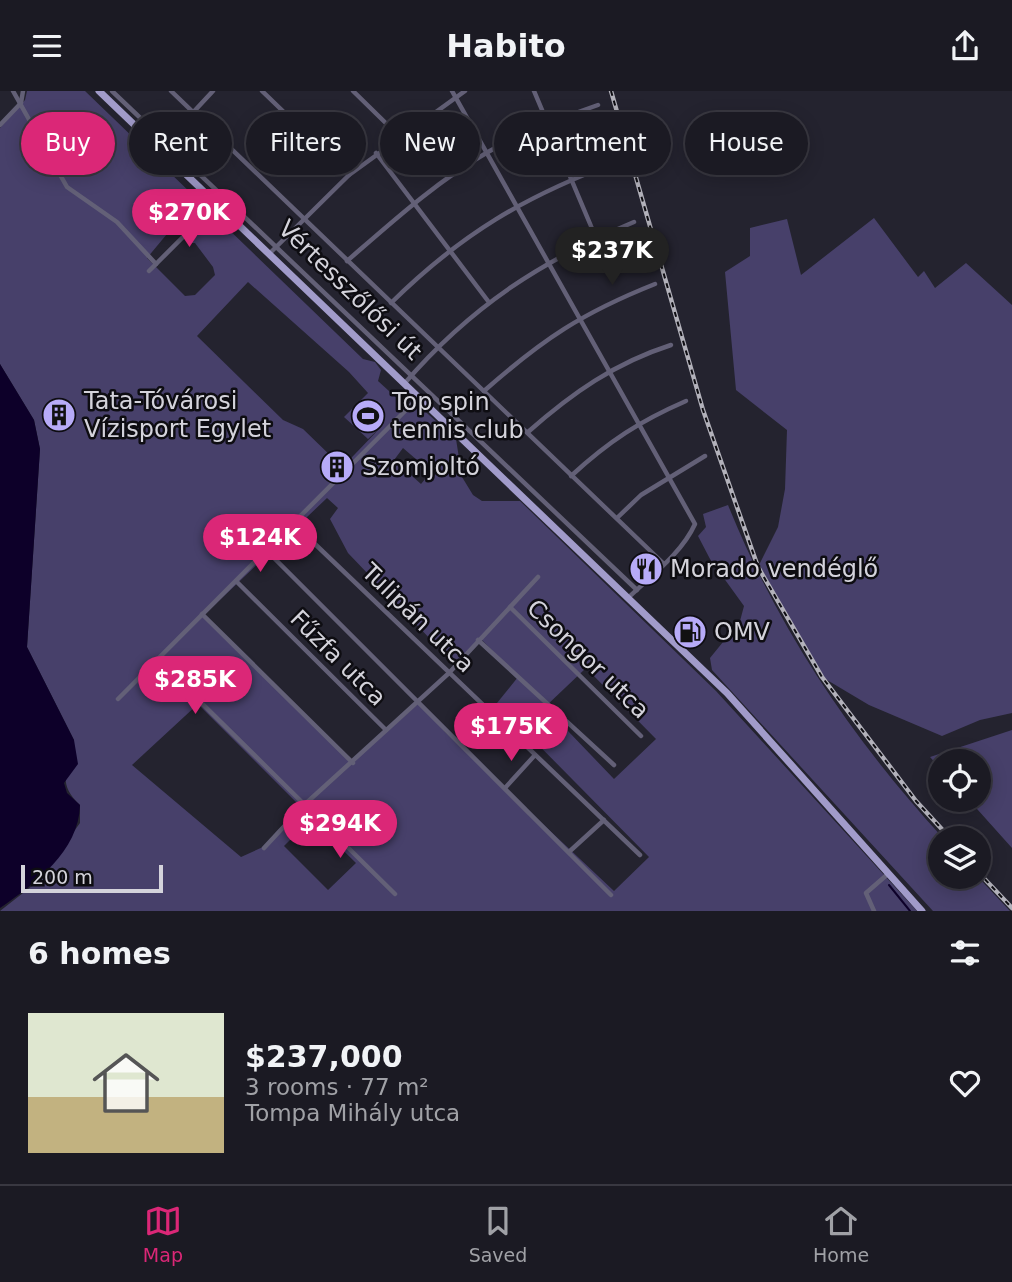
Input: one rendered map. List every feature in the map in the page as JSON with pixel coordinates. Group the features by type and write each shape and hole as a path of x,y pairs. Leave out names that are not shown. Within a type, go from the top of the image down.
{"main road":[{"name":"Vértesszőlősi út","path":"99,91 129,120"},
{"name":"Vértesszőlősi út","path":"186,175 628,598 747,716 922,911"}],"street":[{"path":"13,91 67,187 117,222 156,264"},
{"path":"0,125 20,103 23,91"},
{"name":"Vértesszőlősi út","path":"112,91 134,112"},
{"path":"171,91 193,112 213,91"},
{"path":"262,91 284,112"},
{"path":"353,91 380,117"},
{"path":"452,91 695,524 691,534 664,564 628,598"},
{"path":"433,112 465,91"},
{"path":"534,91 543,112"},
{"path":"579,112 598,105"},
{"path":"347,261 413,203 494,149"},
{"path":"232,150 664,564"},
{"path":"366,161 380,150"},
{"path":"376,153 488,301"},
{"name":"Vértesszőlősi út","path":"201,175 637,590"},
{"path":"269,254 349,175"},
{"path":"568,175 596,238"},
{"path":"391,303 449,249 517,205 581,175"},
{"path":"149,271 216,204"},
{"path":"404,384 488,301 548,261 634,222"},
{"path":"484,391 524,355 581,318 655,284"},
{"path":"528,432 567,397 609,370 671,345"},
{"path":"118,699 418,398"},
{"path":"571,476 602,447 639,422 686,401"},
{"path":"617,518 641,495 705,456"},
{"name":"Tulipán utca","path":"293,523 640,855"},
{"path":"583,555 591,546"},
{"path":"265,549 570,851 611,895"},
{"path":"264,848 303,806 419,703 538,577"},
{"name":"Fűzfa utca","path":"236,581 386,730"},
{"name":"Csongor utca","path":"510,607 641,736"},
{"path":"202,614 353,763"},
{"path":"478,640 614,765"},
{"path":"158,660 395,894"},
{"path":"505,788 535,755"},
{"path":"570,851 604,820"},
{"path":"874,911 866,893 889,873"}],"shaded area":[{"path":"27,91 85,91 107,112 21,112 21,175 115,175 115,120 129,133 129,175 172,175 363,359 375,362 381,370 378,381 411,411 419,406 456,439 462,477 473,495 482,501 520,501 716,691 917,911 0,911 37,882 80,823 80,805 66,783 74,740 27,647 40,449 34,420 0,364 0,128 25,100","holes":["167,234 182,234 188,243 195,243 213,267 215,275 195,295 185,296 147,258","248,282 349,372 368,393 344,417 368,439 381,427 329,481 320,473 334,459 303,429 283,420 197,336","403,448 431,472 421,484 394,460","327,498 338,508 330,519 348,553 456,666 482,640 518,677 497,703 649,857 614,891 446,733 419,703 352,763 203,616","586,668 656,739 614,779 545,707","198,704 300,806 263,847 241,857 132,765","311,819 356,863 328,890 284,846"]},
{"path":"874,218 918,277 924,271 935,288 966,263 1012,305 1012,713 980,720 942,736 869,705 822,677 758,567 778,527 785,489 787,430 736,390 725,272 750,256 750,228 787,219 801,275"},
{"path":"0,364 34,420 40,449 27,647 74,740 78,764 64,783 67,793 80,805 78,822 72,837 53,865 0,908"},
{"path":"728,505 770,596 820,681 878,762 932,826 928,826 928,889 989,889 1010,911 933,911 712,670 710,658 740,621 744,606 710,559 698,536 706,527 703,514"},
{"path":"1012,730 1012,848 980,812 991,812 991,749 954,749"}],"waterway":[{"path":"889,885 910,911"}],"railway":[{"path":"611,91 703,410 758,567 822,677 916,801 939,826"},
{"path":"991,886 1012,908"}],"place":[{"name":"Tata-Tóvárosi Vízisport Egylet","path":"59,415"},
{"name":"Top spin tennis club","path":"368,416"},
{"name":"Szomjoltó","path":"337,467"},
{"name":"Morado vendéglő","path":"646,569"},
{"name":"OMV","path":"690,632"}]}
